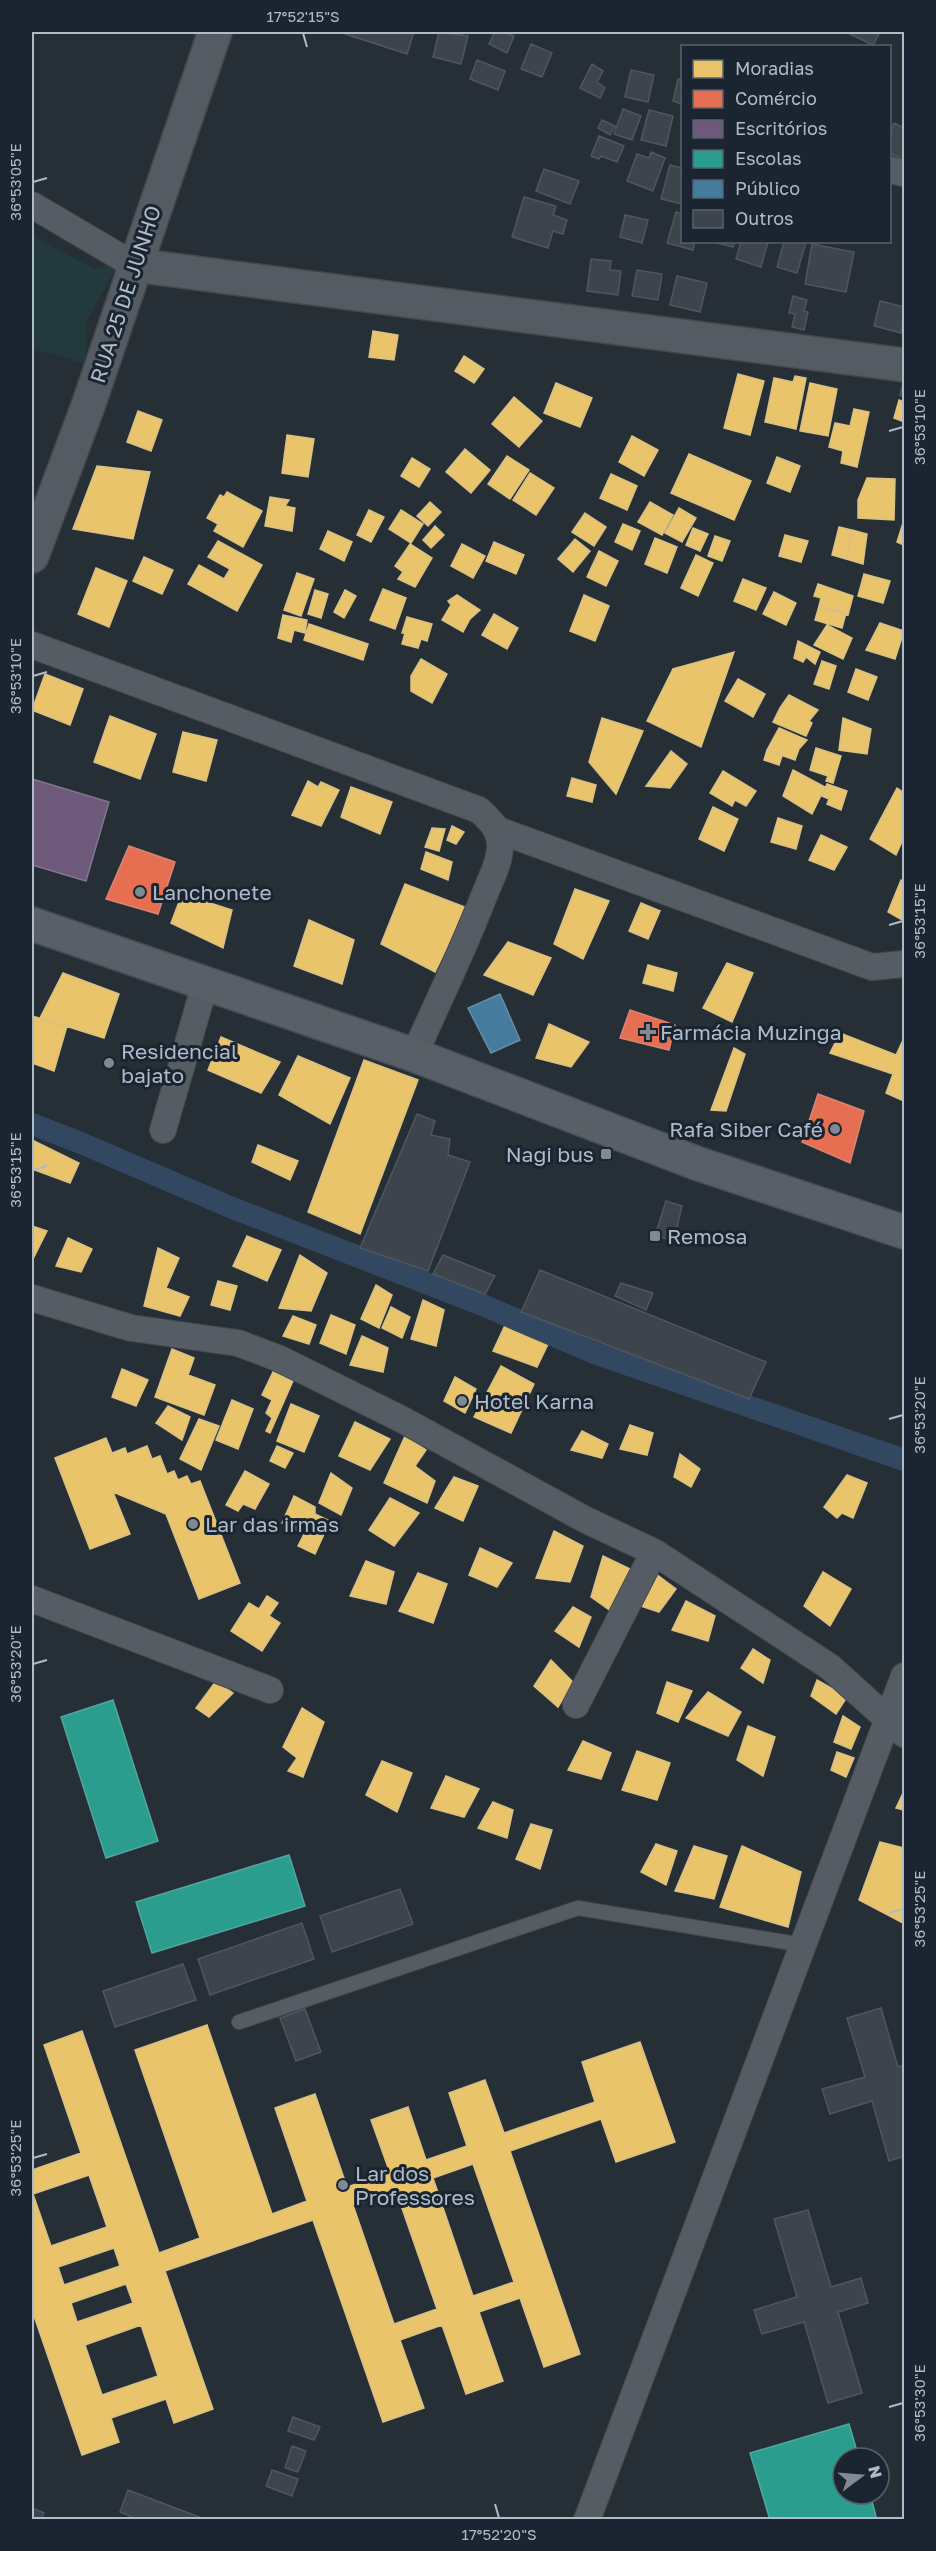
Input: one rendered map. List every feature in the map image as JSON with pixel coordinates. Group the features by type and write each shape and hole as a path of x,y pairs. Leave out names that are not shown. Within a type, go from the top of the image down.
{"main road":[{"path":"32,924 414,1055 696,1163 904,1232"}],"street":[{"name":"RUA 25 DE JUNHO","path":"33,548 88,406 215,32"},
{"path":"32,205 134,265 904,365"},
{"path":"32,645 479,810 498,830 872,967 904,964"},
{"path":"414,1055 471,928 498,861 500,846 498,830"},
{"path":"163,1130 205,984"},
{"path":"32,1298 131,1328 238,1343 280,1359 403,1420 586,1520 654,1552 830,1667 896,1726"},
{"path":"576,1705 654,1552"},
{"path":"32,1599 270,1690"},
{"path":"587,2520 802,1945 896,1726 904,1676"}],"lane":[{"path":"239,2022 578,1908 802,1945"}],"green space":[{"path":"32,236 95,269 121,259 87,320 85,364 32,348"}],"building: Moradias":[{"path":"373,331 398,335 394,360 369,357"},
{"path":"464,356 484,369 474,383 455,371"},
{"path":"738,374 764,381 750,435 724,428"},
{"path":"795,376 806,378 796,429 765,422 774,378 793,382"},
{"path":"556,383 592,398 580,427 544,413"},
{"path":"810,383 837,389 828,436 800,431"},
{"path":"514,397 542,421 519,447 492,424"},
{"path":"899,400 904,402 904,422 894,418"},
{"path":"854,409 869,412 857,467 841,463 843,451 829,447 835,423 850,426"},
{"path":"138,411 162,420 151,451 127,442"},
{"path":"287,435 314,439 308,477 282,473"},
{"path":"632,436 658,450 644,476 619,462"},
{"path":"465,449 490,470 471,493 446,472"},
{"path":"689,454 751,481 734,520 671,493"},
{"path":"507,456 529,470 510,499 488,484"},
{"path":"777,457 800,466 790,492 767,483"},
{"path":"412,458 430,469 419,487 401,476"},
{"path":"97,466 150,472 133,539 73,529"},
{"path":"530,473 554,488 536,515 513,500"},
{"path":"611,474 637,486 627,510 600,498"},
{"path":"867,478 895,479 894,520 858,518 858,500"},
{"path":"227,492 262,511 243,547 214,531 218,524 207,518 220,495 224,497"},
{"path":"270,497 289,500 285,506 295,508 292,531 265,526"},
{"path":"430,502 441,512 428,526 417,516"},
{"path":"650,502 673,515 662,535 638,522"},
{"path":"679,508 696,518 682,542 665,533"},
{"path":"369,510 384,517 371,542 357,535"},
{"path":"401,510 423,524 411,543 389,529"},
{"path":"585,513 606,527 594,546 572,532"},
{"path":"904,520 904,545 897,542"},
{"path":"623,524 640,531 632,550 615,542"},
{"path":"435,526 444,535 431,548 423,540"},
{"path":"839,527 852,530 846,559 832,555"},
{"path":"693,528 708,534 700,551 686,545"},
{"path":"852,530 867,534 863,564 846,559"},
{"path":"328,531 352,542 344,561 320,549"},
{"path":"785,535 808,541 801,562 779,556"},
{"path":"715,536 730,541 722,561 708,556"},
{"path":"655,538 677,547 667,573 645,564"},
{"path":"575,539 590,551 573,572 558,559"},
{"path":"218,541 262,565 237,611 188,584 199,565 224,579 230,569 208,557"},
{"path":"494,542 524,555 516,574 486,561"},
{"path":"410,544 432,558 415,587 398,579 403,572 395,566"},
{"path":"462,544 485,556 473,578 451,566"},
{"path":"599,551 618,561 606,586 587,577"},
{"path":"696,555 713,563 698,596 681,588"},
{"path":"144,557 173,570 162,594 133,581"},
{"path":"96,568 127,581 109,627 78,614"},
{"path":"297,573 314,579 301,616 284,610"},
{"path":"864,574 890,581 883,603 858,596"},
{"path":"743,579 766,588 756,610 734,601"},
{"path":"818,584 853,596 848,615 819,606 821,598 814,596"},
{"path":"383,589 406,598 395,629 370,620"},
{"path":"315,590 328,594 321,618 308,614"},
{"path":"345,590 356,596 344,618 334,612"},
{"path":"774,592 796,603 786,625 763,614"},
{"path":"457,595 480,610 470,619 463,632 442,620 451,605 448,601"},
{"path":"584,595 609,606 595,641 570,631"},
{"path":"819,606 846,613 842,628 815,620"},
{"path":"494,614 518,628 507,649 482,635"},
{"path":"283,615 307,620 305,633 294,630 291,642 278,638"},
{"path":"407,617 432,624 427,641 421,639 418,648 402,644 405,633 402,633"},
{"path":"880,623 904,631 895,659 866,650"},
{"path":"309,624 368,644 363,660 304,640"},
{"path":"827,625 852,638 843,659 814,645"},
{"path":"798,641 820,652 815,664 806,657 803,662 794,658"},
{"path":"734,652 701,747 647,721 673,669"},
{"path":"421,659 447,674 432,703 411,691 411,676"},
{"path":"822,661 836,666 829,689 814,684"},
{"path":"856,669 877,677 868,700 848,692"},
{"path":"45,674 83,689 70,725 32,710"},
{"path":"738,679 765,694 753,717 725,701"},
{"path":"789,695 818,710 809,721 812,723 806,736 773,722"},
{"path":"110,716 156,734 140,779 94,762"},
{"path":"602,718 643,731 616,794 589,762"},
{"path":"843,718 871,729 867,754 839,750"},
{"path":"779,728 807,740 799,749 795,760 767,750"},
{"path":"183,732 217,740 206,781 173,772"},
{"path":"816,748 841,756 833,783 826,781 828,776 810,770"},
{"path":"767,750 782,756 779,765 764,760"},
{"path":"671,751 687,764 670,788 646,786"},
{"path":"793,770 825,787 812,814 783,796"},
{"path":"723,771 756,791 746,806 735,800 732,806 710,793"},
{"path":"572,778 596,785 592,802 567,796"},
{"path":"308,781 318,787 321,782 339,790 321,826 292,815"},
{"path":"827,784 847,791 841,810 827,804 829,799 822,796"},
{"path":"351,787 392,802 380,834 341,817"},
{"path":"897,788 904,793 904,837 896,855 870,839"},
{"path":"713,807 738,819 724,851 699,839"},
{"path":"778,818 802,826 796,849 771,842"},
{"path":"452,826 464,832 456,844 447,840"},
{"path":"432,828 445,829 439,851 425,847"},
{"path":"821,835 847,847 834,870 809,860"},
{"path":"426,852 452,862 448,880 421,869"},
{"path":"901,880 904,883 904,921 888,912"},
{"path":"405,884 467,908 435,972 381,944"},
{"path":"575,889 609,901 583,959 554,944"},
{"path":"182,894 232,910 223,948 171,923"},
{"path":"641,903 660,911 648,939 629,931"},
{"path":"309,920 354,940 342,984 294,966"},
{"path":"508,942 551,958 533,995 484,975"},
{"path":"727,963 753,973 732,1022 703,1008"},
{"path":"648,965 677,973 673,991 643,983"},
{"path":"63,973 119,994 104,1038 40,1018"},
{"path":"32,1016 67,1026 54,1071 32,1063"},
{"path":"549,1024 589,1042 571,1067 536,1058"},
{"path":"840,1033 896,1055 904,1038 904,1101 886,1093 893,1074 830,1053"},
{"path":"221,1037 280,1062 261,1093 208,1070"},
{"path":"734,1048 745,1054 726,1111 711,1110"},
{"path":"298,1056 350,1078 330,1124 279,1095"},
{"path":"364,1060 418,1080 360,1234 308,1212"},
{"path":"32,1140 79,1163 70,1183 32,1169"},
{"path":"258,1145 298,1161 290,1180 252,1162"},
{"path":"32,1226 47,1231 32,1261"},
{"path":"247,1236 281,1250 267,1281 233,1266"},
{"path":"68,1238 92,1249 81,1272 56,1266"},
{"path":"158,1248 179,1258 166,1288 189,1297 180,1316 144,1306"},
{"path":"300,1255 327,1273 311,1311 279,1308"},
{"path":"218,1281 237,1286 230,1310 211,1305"},
{"path":"376,1285 392,1295 379,1328 361,1319"},
{"path":"423,1300 444,1310 436,1346 411,1339"},
{"path":"391,1307 410,1317 402,1338 382,1328"},
{"path":"331,1315 355,1325 346,1354 320,1343"},
{"path":"293,1316 316,1325 309,1344 283,1336"},
{"path":"507,1321 551,1338 537,1367 493,1351"},
{"path":"362,1336 388,1348 383,1372 350,1365"},
{"path":"172,1349 194,1358 188,1375 215,1385 204,1415 155,1397"},
{"path":"501,1366 534,1384 511,1433 474,1417"},
{"path":"122,1369 148,1380 136,1406 112,1397"},
{"path":"273,1372 293,1381 270,1433 266,1431 272,1418 266,1413 272,1400 262,1395"},
{"path":"455,1377 476,1389 465,1413 444,1401"},
{"path":"232,1400 253,1409 238,1449 216,1440"},
{"path":"291,1404 319,1416 304,1452 277,1441"},
{"path":"168,1406 190,1417 182,1440 156,1423"},
{"path":"199,1419 219,1426 201,1470 180,1459"},
{"path":"355,1422 390,1439 370,1470 339,1456"},
{"path":"630,1425 653,1433 647,1455 620,1449"},
{"path":"582,1431 608,1444 602,1458 571,1450"},
{"path":"405,1436 426,1450 415,1466 435,1481 427,1503 384,1483"},
{"name":"Lar das irmas","path":"106,1438 112,1453 125,1448 127,1454 147,1446 152,1459 160,1456 167,1474 174,1471 178,1480 187,1476 191,1484 200,1481 240,1583 199,1599 166,1514 113,1492 130,1534 90,1549 55,1458"},
{"path":"277,1446 293,1453 285,1468 270,1461"},
{"path":"680,1454 700,1469 691,1487 674,1477"},
{"path":"245,1471 269,1484 255,1509 243,1504 238,1511 226,1505"},
{"path":"331,1473 352,1488 341,1515 319,1503"},
{"path":"847,1475 867,1483 853,1518 842,1513 837,1518 824,1507"},
{"path":"454,1477 478,1486 463,1521 435,1508"},
{"path":"294,1496 315,1507 315,1514 330,1521 315,1554 298,1546 304,1534 282,1523"},
{"path":"390,1498 419,1513 394,1546 369,1530"},
{"path":"554,1531 583,1546 570,1582 536,1578"},
{"path":"480,1548 512,1563 497,1587 469,1575"},
{"path":"603,1556 634,1571 618,1616 591,1597"},
{"path":"366,1561 394,1572 386,1604 350,1596"},
{"path":"652,1571 676,1589 659,1612 632,1603"},
{"path":"823,1572 851,1589 830,1626 804,1606"},
{"path":"418,1573 447,1584 433,1623 399,1611"},
{"path":"267,1596 278,1603 269,1616 280,1623 262,1651 231,1631 249,1603 259,1609"},
{"path":"686,1601 715,1616 708,1641 672,1630"},
{"path":"573,1607 591,1617 579,1647 555,1631"},
{"path":"753,1649 770,1660 763,1683 741,1668"},
{"path":"551,1660 573,1682 558,1707 534,1686"},
{"path":"817,1680 847,1697 836,1714 811,1696"},
{"path":"216,1681 233,1693 209,1717 196,1708"},
{"path":"667,1682 692,1691 678,1722 657,1713"},
{"path":"708,1692 741,1712 728,1736 686,1718"},
{"path":"302,1708 324,1722 303,1777 288,1771 297,1758 283,1747"},
{"path":"843,1716 860,1727 851,1749 834,1742"},
{"path":"748,1726 775,1737 763,1776 737,1760"},
{"path":"583,1741 611,1753 601,1779 568,1770"},
{"path":"637,1751 670,1763 657,1800 622,1790"},
{"path":"837,1752 854,1758 846,1777 831,1770"},
{"path":"382,1761 412,1773 397,1812 366,1795"},
{"path":"446,1776 479,1789 464,1817 431,1808"},
{"path":"904,1791 904,1810 896,1808"},
{"path":"493,1802 513,1810 507,1838 478,1828"},
{"path":"531,1824 552,1830 540,1869 516,1859"},
{"path":"880,1842 904,1848 903,1923 859,1900"},
{"path":"656,1844 677,1851 666,1885 641,1872"},
{"path":"694,1846 727,1856 714,1899 675,1891"},
{"path":"742,1846 801,1872 788,1927 720,1907"},
{"path":"207,2025 272,2214 307,2201 275,2108 315,2094 347,2187 390,2173 371,2120 408,2107 426,2160 467,2146 449,2093 485,2080 504,2133 595,2102 582,2062 640,2042 675,2142 616,2162 601,2119 510,2151 580,2354 544,2367 520,2298 479,2312 503,2381 466,2394 442,2325 400,2340 424,2408 383,2422 313,2220 165,2271 213,2409 174,2423 166,2399 111,2418 119,2442 82,2455 34,2316 32,2317 32,2170 81,2153 44,2045 82,2031 159,2253 200,2238 135,2050","holes":["473,2164 514,2282 473,2296 433,2178","89,2175 107,2227 51,2246 33,2194","396,2191 437,2309 394,2324 353,2205","114,2248 120,2266 64,2285 58,2267","126,2284 133,2303 77,2322 71,2303","141,2325 158,2376 102,2395 85,2345"]}],"building: Comércio":[{"path":"129,846 175,862 158,914 106,899"},
{"path":"630,1010 675,1025 669,1050 620,1038"},
{"path":"818,1094 864,1111 850,1163 802,1142"}],"building: Escritórios":[{"path":"32,779 109,802 86,881 32,865"}],"building: Escolas":[{"path":"113,1700 158,1841 106,1858 61,1717"},
{"path":"289,1855 305,1906 152,1953 136,1902"},
{"path":"849,2424 855,2446 831,2446 831,2506 873,2506 877,2520 770,2520 750,2453"}],"building: Público":[{"path":"500,994 520,1040 491,1053 468,1008"}],"building: Outros":[{"path":"339,32 414,32 407,54"},
{"path":"439,32 468,36 461,64 433,57"},
{"path":"495,32 504,32 514,36 507,53 489,44"},
{"path":"852,32 880,32 873,45 850,34"},
{"path":"531,44 552,53 542,77 521,69"},
{"path":"477,60 505,71 498,90 470,79"},
{"path":"592,64 603,71 597,82 605,88 600,98 580,88"},
{"path":"631,70 654,75 648,102 625,97"},
{"path":"678,79 681,80 681,104 673,101"},
{"path":"623,109 641,116 632,140 614,134"},
{"path":"649,110 673,116 666,146 641,140"},
{"path":"602,120 615,126 610,135 598,128"},
{"path":"894,123 904,128 904,160 891,154 891,131"},
{"path":"599,136 624,146 617,162 601,156 599,159 591,156"},
{"path":"651,152 665,158 653,191 627,181 637,154 649,158"},
{"path":"670,165 681,168 681,204 661,199"},
{"path":"544,169 579,181 570,204 536,191"},
{"path":"524,197 556,206 553,215 567,220 563,234 553,231 548,248 512,237"},
{"path":"676,212 681,214 681,243 695,243 693,250 667,243"},
{"path":"625,215 648,220 642,243 620,237"},
{"path":"717,243 735,243 733,247"},
{"path":"741,243 768,243 761,267 736,259"},
{"path":"784,243 806,243 797,273 777,267"},
{"path":"812,244 854,252 846,292 805,284"},
{"path":"591,259 611,261 610,270 621,271 618,295 587,291"},
{"path":"637,270 662,274 658,300 632,296"},
{"path":"677,276 707,283 700,312 670,305"},
{"path":"793,296 807,300 804,311 808,312 804,330 792,327 795,314 789,313"},
{"path":"880,301 904,307 901,333 874,326"},
{"path":"904,380 904,396 900,395"},
{"path":"417,1114 435,1121 431,1135 450,1139 448,1155 470,1162 428,1271 360,1248"},
{"path":"666,1201 682,1206 674,1240 655,1236"},
{"path":"443,1255 495,1276 485,1294 433,1274"},
{"path":"540,1270 766,1362 749,1399 521,1312"},
{"path":"621,1283 653,1293 646,1310 615,1296"},
{"path":"400,1889 413,1924 332,1952 320,1916"},
{"path":"302,1923 314,1959 210,1995 198,1959"},
{"path":"183,1964 196,2000 115,2027 103,1991"},
{"path":"881,2008 898,2067 904,2065 904,2156 889,2161 872,2101 830,2114 822,2089 865,2077 847,2018"},
{"path":"305,2009 321,2052 296,2061 280,2018"},
{"path":"808,2210 831,2287 861,2278 868,2303 838,2312 862,2393 828,2403 804,2322 762,2334 754,2310 797,2297 774,2219"},
{"path":"293,2417 320,2427 314,2440 288,2431"},
{"path":"292,2446 306,2451 298,2472 285,2468"},
{"path":"272,2470 298,2479 292,2496 266,2486"},
{"path":"128,2490 207,2520 140,2520 120,2512"},
{"path":"32,2508 44,2513 41,2520 32,2520"}],"waterway":[{"path":"32,1124 230,1207 485,1306 594,1353 904,1460"}],"place":[{"name":"Lanchonete","path":"140,892"},
{"name":"Farmácia Muzinga","path":"648,1032"},
{"name":"Residencial bajato","path":"109,1063"},
{"name":"Rafa Siber Café","path":"835,1129"},
{"name":"Nagi bus","path":"606,1154"},
{"name":"Remosa","path":"655,1236"},
{"name":"Hotel Karna","path":"462,1401"},
{"name":"Lar das irmas","path":"193,1524"},
{"name":"Lar dos Professores","path":"343,2185"}]}
